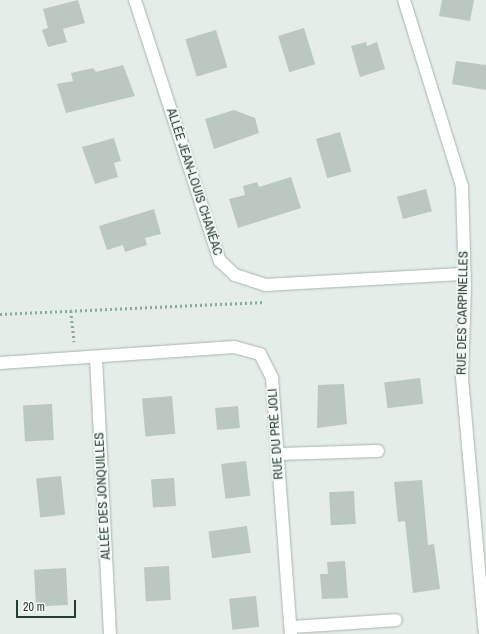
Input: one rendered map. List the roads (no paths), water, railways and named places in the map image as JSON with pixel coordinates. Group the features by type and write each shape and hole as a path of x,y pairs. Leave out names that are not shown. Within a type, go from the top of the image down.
{"street":[{"name":"ALLÉE JEAN-LOUIS CHANÉAC","path":"136,0 220,261 235,274 266,285 465,274"},
{"name":"RUE DES CARPINELLES","path":"404,0 462,186 465,274 462,378 485,634"},
{"name":"RUE DU PRÉ JOLI","path":"0,363 76,360 234,347 260,354 272,378 291,630"},
{"name":"ALLÉE DES JONQUILLES","path":"96,358 110,634"},
{"path":"278,454 378,451"},
{"path":"291,630 396,620"}]}
